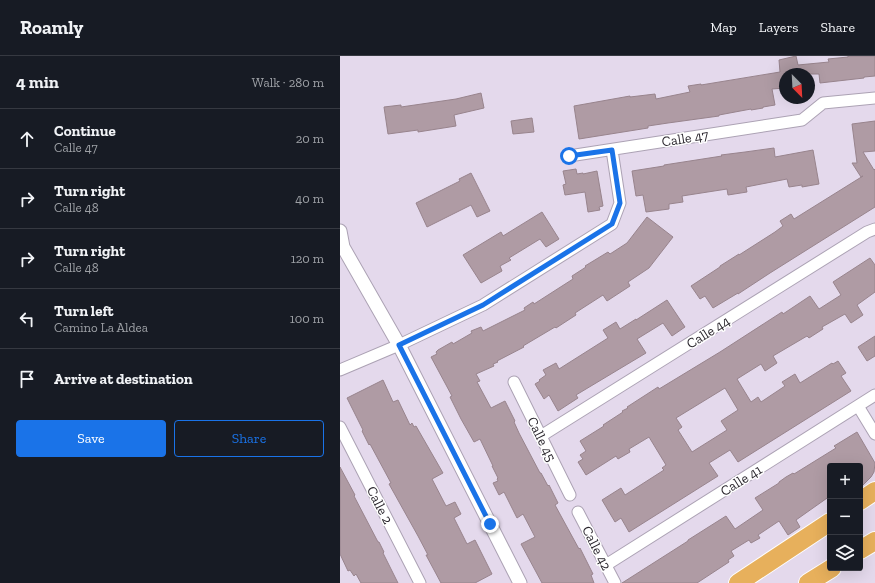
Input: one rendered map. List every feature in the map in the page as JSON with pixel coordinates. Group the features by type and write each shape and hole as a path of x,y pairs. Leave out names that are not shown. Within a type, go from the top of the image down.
{"highway":[{"path":"863,500 875,491"},
{"path":"738,583 827,524"},
{"path":"863,548 875,541"},
{"path":"808,583 827,571"}],"street":[{"name":"Calle 47","path":"569,156 802,120 823,102 875,98"},
{"path":"340,370 399,345 483,305 612,224 620,203 612,150"},
{"name":"Calle 44","path":"541,436 867,232 875,229"},
{"path":"340,231 343,247 399,345 520,583"},
{"name":"Calle 45","path":"514,382 570,495"},
{"name":"Calle 41","path":"606,565 875,395"},
{"path":"858,406 875,434"},
{"name":"Calle 2","path":"340,427 420,583"},
{"name":"Calle 42","path":"578,512 615,583"}],"building":[{"path":"796,56 798,65 829,62 828,59 848,56 875,56 875,76 820,83 819,74 815,74 815,68 780,68 779,60"},
{"path":"779,72 779,88 772,89 775,105 719,116 648,126 648,128 579,139 574,106 630,96 655,94 656,99 690,92 688,86"},
{"path":"481,93 484,108 454,115 456,126 418,132 418,130 388,134 384,107 401,105 401,107 456,99"},
{"path":"532,118 534,132 513,134 511,121"},
{"path":"875,121 875,151 863,152 874,170 875,169 875,207 738,294 713,308 705,296 700,299 691,286 775,232 783,226 780,221 791,214 794,219 863,176 861,177 852,163 857,163 852,124"},
{"path":"774,148 775,157 813,150 819,184 802,187 802,185 789,187 787,179 746,187 747,192 728,195 727,189 682,196 683,202 669,204 669,209 646,212 643,195 636,196 632,171 722,156 721,155"},
{"path":"576,169 577,174 597,171 603,206 599,207 600,210 588,212 585,192 565,195 563,185 566,184 563,171"},
{"path":"471,173 490,211 477,217 471,205 427,227 416,203 460,181 459,179"},
{"path":"542,212 559,239 546,247 540,239 509,258 511,260 500,266 502,271 481,283 463,255 501,232 503,236"},
{"path":"647,217 673,237 649,268 628,282 630,286 607,301 603,295 575,313 576,315 556,328 555,327 523,346 524,347 497,361 498,362 493,364 494,366 476,374 480,381 477,382 491,408 505,401 519,433 558,503 555,505 593,574 591,575 594,583 542,583 521,544 535,537 523,514 517,518 504,492 499,495 493,483 498,481 498,478 480,439 474,442 461,419 450,397 452,396 431,357 437,354 436,352 438,350 452,342 453,344 472,333 471,331 481,327 483,331 525,310 524,308 533,302 534,304 573,279 572,276 586,267 585,266 608,252 610,254 627,243"},
{"path":"870,258 875,265 875,292 857,305 863,315 851,323 845,314 822,327 823,329 809,338 807,336 773,356 777,363 765,371 761,364 737,379 751,402 758,397 761,402 785,386 782,382 795,374 800,383 832,363 833,364 838,361 846,373 841,376 851,391 738,462 730,450 709,463 718,476 629,532 621,518 615,522 602,500 621,488 625,495 664,470 662,468 666,465 649,437 629,449 630,452 618,459 616,456 586,475 578,462 583,459 580,455 586,451 580,441 604,426 603,425 628,408 627,407 658,387 659,389 810,296 819,309 841,295 833,282","holes":["725,388 738,410 721,421 727,430 692,452 678,430 682,427 676,418"]},
{"path":"667,300 685,327 672,336 663,323 637,339 646,353 576,395 578,398 558,411 549,395 544,399 535,384 546,375 543,370 556,363 559,369 608,338 603,330 616,322 620,329"},
{"path":"875,336 875,356 867,361 858,347"},
{"path":"383,380 393,402 398,400 410,425 412,423 414,427 416,426 443,473 432,479 446,506 455,502 461,514 454,518 467,544 475,540 492,574 475,583 441,583 426,555 428,555 389,484 391,483 370,444 369,445 347,398"},
{"path":"857,432 875,463 874,472 863,485 863,463 827,463 827,498 796,520 800,527 788,535 779,521 758,535 760,538 751,543 749,540 731,551 734,556 728,560 729,562 697,583 622,583 726,516 735,529 763,510 755,498 786,477 793,473 794,474 836,448 834,446"},
{"path":"340,467 384,552 383,553 398,583 361,583 356,574 354,576 350,570 348,571 340,554"}],"route":[{"path":"490,524 399,345 483,305 612,224 620,203 612,150 569,156"}]}
